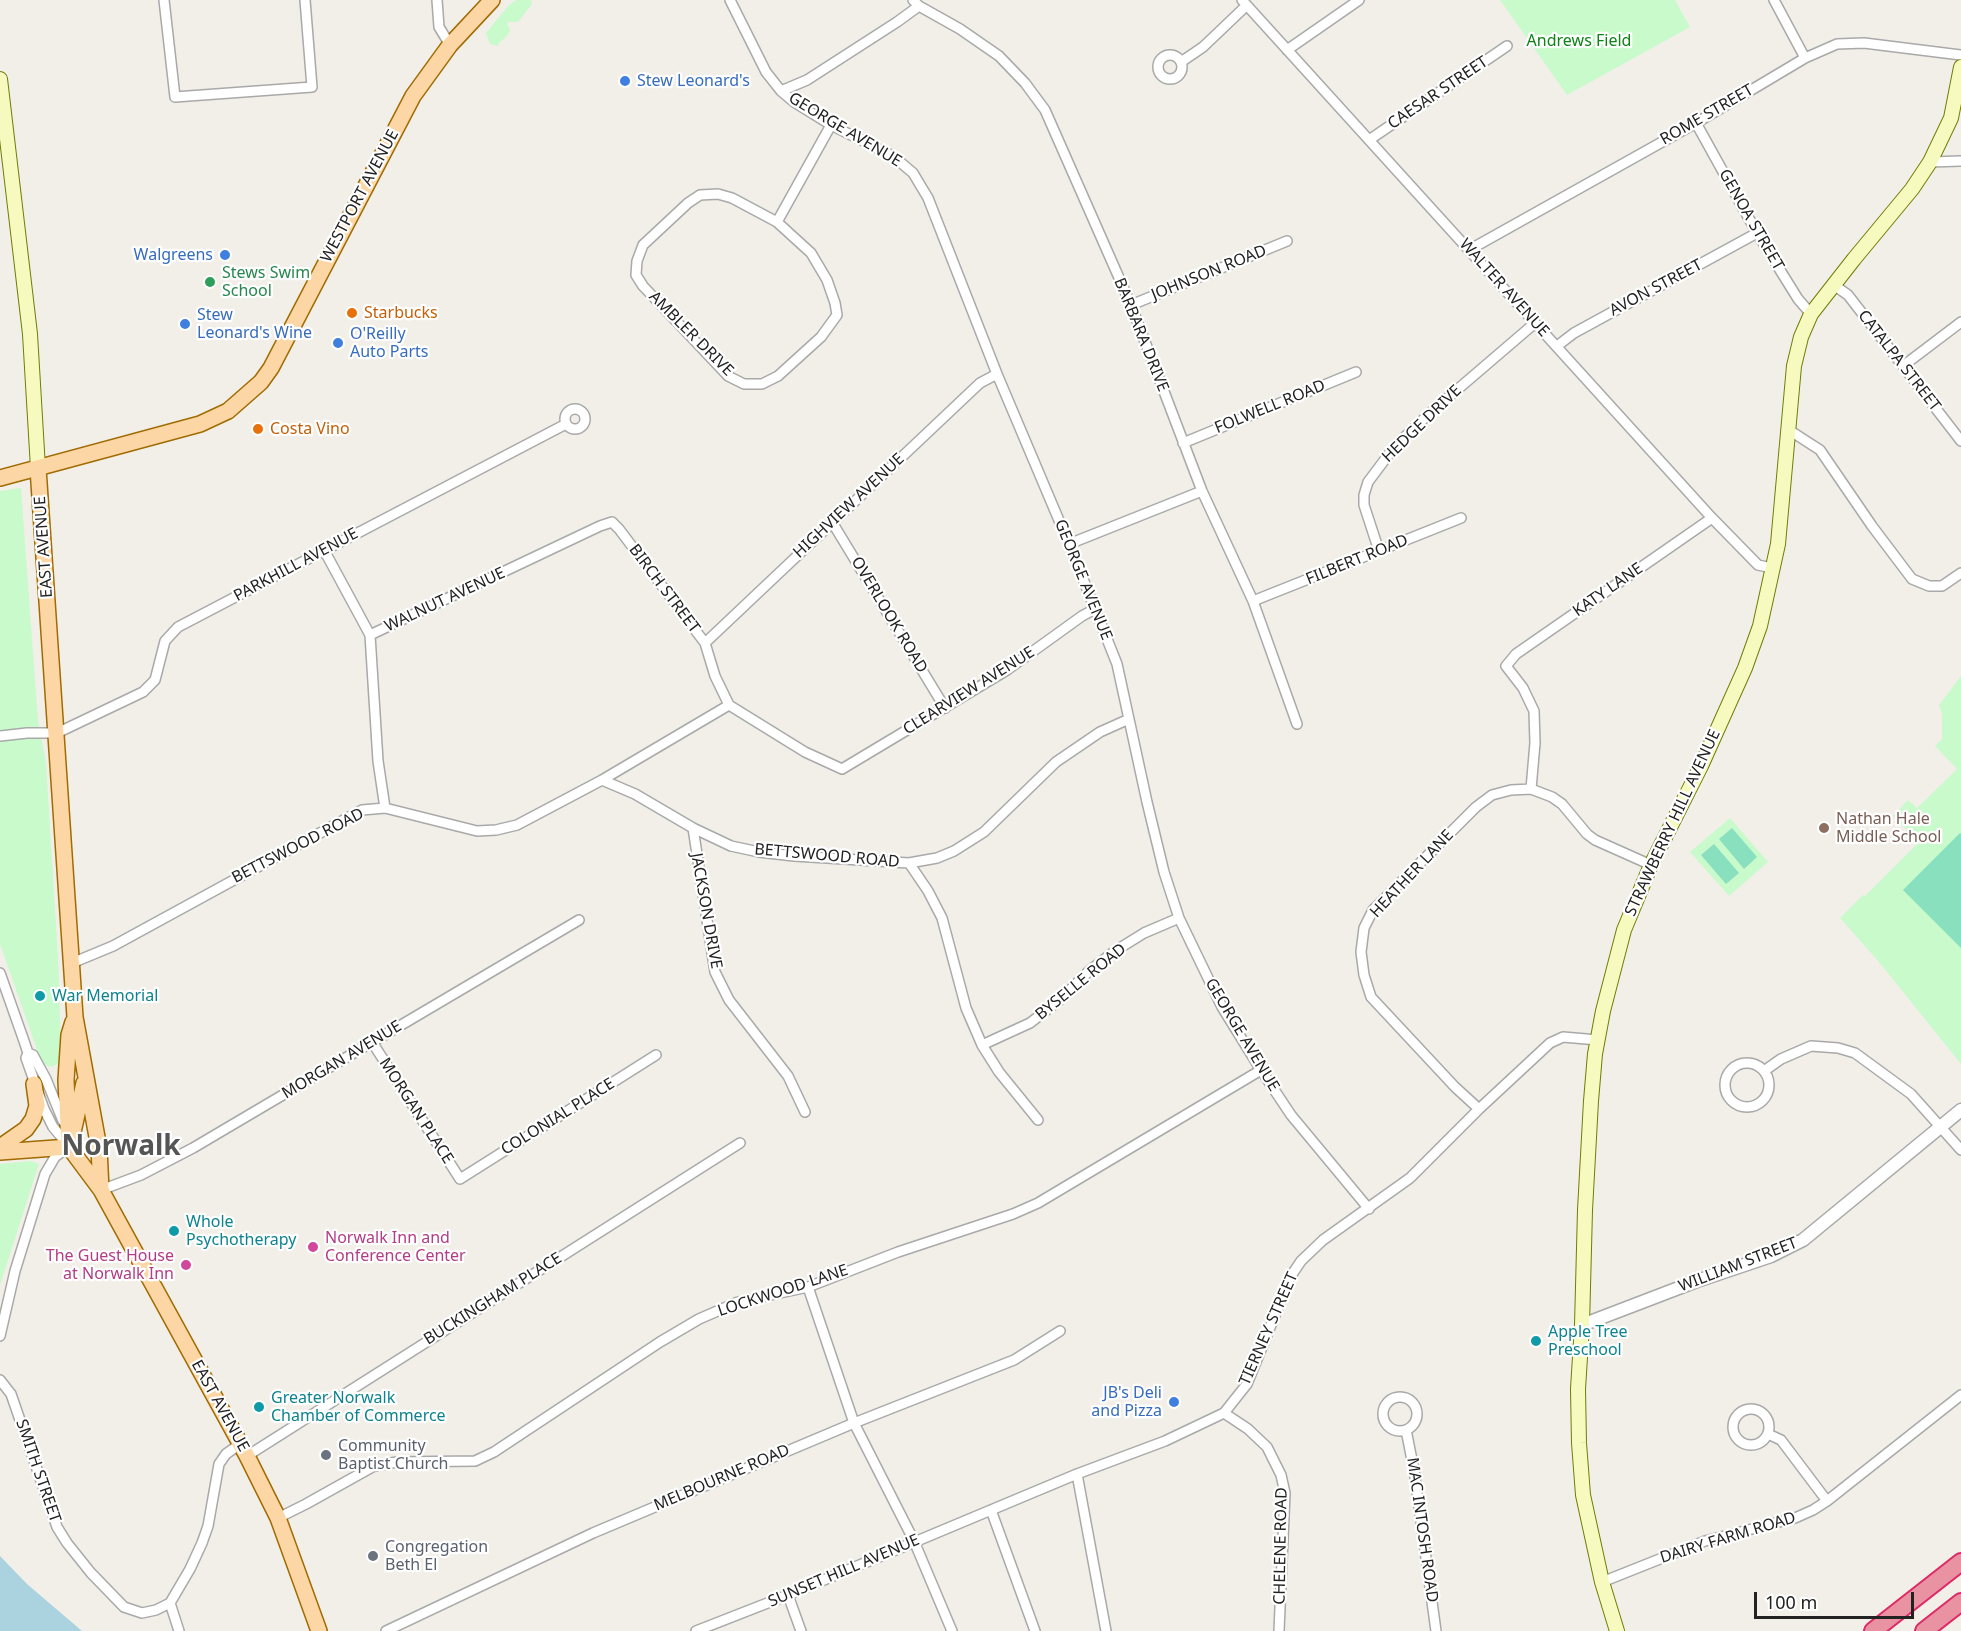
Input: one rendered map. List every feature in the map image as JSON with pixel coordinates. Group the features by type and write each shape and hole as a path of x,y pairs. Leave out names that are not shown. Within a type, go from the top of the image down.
{"highway":[{"path":"1873,1631 1961,1562"},
{"path":"1924,1631 1961,1602"}],"main road":[{"name":"WESTPORT AVENUE","path":"0,478 200,424 228,411 261,382 271,368 413,96 450,45 492,0"},
{"name":"STRAWBERRY HILL AVENUE","path":"1617,1631 1602,1582 1583,1495 1579,1453 1578,1389 1590,1112 1598,1040 1611,973 1624,930 1651,865 1701,765 1745,668 1760,626 1778,544 1794,366 1801,337 1811,314 1912,189 1930,162 1952,118 1961,67"},
{"name":"EAST AVENUE","path":"0,79 30,334 75,1017 99,1148 101,1190"},
{"name":"EAST AVENUE","path":"75,1017 69,1035 66,1080 69,1147 101,1190 244,1450 278,1518 319,1631"},
{"name":"EAST AVENUE","path":"69,1147 86,1075"},
{"path":"0,1148 15,1139 33,1119 37,1106 34,1084"},
{"path":"0,1152 69,1147"}],"street":[{"path":"164,0 175,97 312,87 305,0"},
{"path":"437,0 439,27 450,45"},
{"name":"GEORGE AVENUE","path":"730,0 766,72 781,91 831,125 893,156 912,174 928,198 997,374 1117,664 1164,872 1179,918 1222,1007 1261,1070 1291,1115 1369,1209"},
{"path":"1287,50 1359,0"},
{"path":"1774,0 1805,58"},
{"path":"781,91 807,80 897,22 916,3"},
{"name":"BARBARA DRIVE","path":"916,3 999,56 1025,83 1045,110 1131,305 1202,491 1253,601 1297,724"},
{"path":"1181,62 1203,47 1244,3"},
{"name":"WALTER AVENUE","path":"1244,3 1712,518 1758,565 1772,568"},
{"name":"ROME STREET","path":"1469,250 1696,123 1805,58 1837,45 1864,43 1961,54"},
{"name":"CAESAR STREET","path":"1369,140 1507,46"},
{"name":"GENOA STREET","path":"1696,123 1757,233 1798,299 1811,314"},
{"path":"777,222 831,125"},
{"path":"1930,162 1961,161"},
{"name":"AMBLER DRIVE","path":"718,194 732,198 777,222 811,253 827,280 837,315 821,337 778,376 762,384 744,384 728,376 643,286 636,275 637,261 643,245 688,203 700,195 718,194"},
{"name":"AVON STREET","path":"1557,346 1574,333 1757,233"},
{"name":"JOHNSON ROAD","path":"1131,305 1287,241"},
{"name":"CATALPA STREET","path":"1833,285 1848,295 1961,441"},
{"path":"1903,366 1961,321"},
{"name":"HEDGE DRIVE","path":"1379,551 1364,505 1364,495 1373,474 1395,446 1430,412 1535,322"},
{"name":"FOLWELL ROAD","path":"1183,443 1356,372"},
{"name":"HIGHVIEW AVENUE","path":"705,643 980,383 997,374"},
{"name":"PARKHILL AVENUE","path":"57,733 143,692 155,680 165,641 178,627 566,423"},
{"path":"1789,430 1820,450 1912,579 1929,586 1942,586 1961,573"},
{"path":"1069,544 1202,491"},
{"name":"FILBERT ROAD","path":"1253,601 1461,518"},
{"name":"KATY LANE","path":"1531,789 1535,743 1533,711 1523,688 1506,666 1516,654 1712,518"},
{"name":"BIRCH STREET","path":"612,522 705,643 715,676 729,705"},
{"name":"WALNUT AVENUE","path":"385,808 378,761 370,635 612,522"},
{"name":"OVERLOOK ROAD","path":"832,522 945,708"},
{"path":"324,550 370,635"},
{"name":"CLEARVIEW AVENUE","path":"729,705 805,752 842,770 1007,670 1095,609"},
{"name":"BETTSWOOD ROAD","path":"72,963 113,946 362,810 385,808 477,831 496,830 517,825 602,780 729,705"},
{"name":"BETTSWOOD ROAD","path":"602,780 635,794 693,828 730,846 794,856 909,863 937,858 954,851 984,832 1056,762 1100,732 1129,719"},
{"path":"0,736 57,733"},
{"path":"1531,789 1552,797 1562,804 1587,834 1595,840 1651,865"},
{"name":"HEATHER LANE","path":"1479,1109 1455,1087 1371,997 1364,975 1362,952 1364,928 1373,910 1476,807 1492,795 1511,790 1531,789"},
{"name":"JACKSON DRIVE","path":"693,828 715,972 729,1000 789,1076 805,1112"},
{"path":"909,863 928,891 942,918 966,1008 982,1045 999,1072 1038,1120"},
{"name":"BYSELLE ROAD","path":"982,1045 1030,1023 1061,999 1089,971 1114,951 1144,933 1179,918"},
{"name":"MORGAN AVENUE","path":"101,1190 141,1175 191,1149 579,920"},
{"path":"0,973 28,1053 26,1058 34,1084 53,1127 69,1147"},
{"name":"TIERNEY STREET","path":"991,1510 1165,1441 1224,1413 1247,1384 1291,1276 1300,1261 1323,1240 1410,1178 1550,1043 1563,1037 1598,1040"},
{"name":"MORGAN PLACE","path":"372,1042 460,1179"},
{"path":"1764,1071 1781,1059 1811,1046 1838,1047 1855,1053 1911,1094 1961,1150"},
{"path":"28,1053 33,1055 57,1103 69,1147"},
{"name":"COLONIAL PLACE","path":"460,1179 656,1055"},
{"path":"1744,1062 1752,1063 1764,1071 1769,1084 1768,1092 1760,1104 1745,1108 1738,1106 1727,1097 1724,1082 1731,1069 1744,1062"},
{"name":"LOCKWOOD LANE","path":"278,1518 374,1466 397,1462 475,1461 494,1452 660,1342 699,1319 738,1302 808,1287 898,1252 1013,1214 1038,1203 1261,1070"},
{"name":"WILLIAM STREET","path":"1582,1325 1697,1281 1771,1256 1803,1240 1961,1110"},
{"name":"BUCKINGHAM PLACE","path":"170,1603 202,1543 208,1526 219,1464 226,1454 244,1450 740,1143"},
{"path":"0,1336 15,1271 45,1174 56,1157 69,1147"},
{"path":"808,1287 854,1423 914,1541 952,1631"},
{"name":"MELBOURNE ROAD","path":"387,1631 593,1533 854,1423 1014,1360 1060,1331"},
{"name":"SMITH STREET","path":"0,1380 11,1394 57,1527 67,1543 91,1573 124,1607 142,1613 156,1610 170,1603"},
{"name":"DAIRY FARM ROAD","path":"1602,1582 1705,1541 1795,1518 1827,1501 1961,1395"},
{"name":"CHELENE ROAD","path":"1224,1413 1248,1429 1267,1448 1281,1474 1285,1493 1279,1631"},
{"name":"MAC INTOSH ROAD","path":"1406,1430 1414,1470 1436,1631"},
{"path":"1768,1434 1781,1440 1827,1501"},
{"path":"1077,1474 1106,1631"},
{"path":"991,1510 1035,1631"},
{"name":"SUNSET HILL AVENUE","path":"696,1631 991,1510"},
{"path":"788,1595 801,1631"},
{"path":"170,1603 179,1631"}],"green space":[{"path":"516,0 531,0 532,4 518,22 507,23 510,30 498,46 490,44 486,33 508,6"},
{"name":"Andrews Field","path":"1500,0 1675,0 1690,27 1567,95"},
{"path":"21,488 38,721 46,763 58,957 61,1048 60,1062 52,1067 44,1065 41,1061 0,944 0,491"},
{"path":"1961,676 1961,1064 1879,962 1840,918 1919,842 1893,816 1908,800 1917,808 1957,769 1935,746 1942,739 1942,714 1939,705"},
{"path":"1730,818 1768,862 1729,896 1690,852"},
{"path":"1732,828 1757,857 1744,869 1719,839"},
{"path":"1961,834 1961,948 1903,890"},
{"path":"1714,844 1739,873 1726,884 1701,855"},
{"path":"31,1161 39,1164 0,1285 0,1164"}],"water":[{"path":"0,1556 27,1584 82,1631 0,1631"}],"place":[{"name":"Stew Leonard's","path":"625,81"},
{"name":"Walgreens","path":"225,255"},
{"name":"Stews Swim School","path":"210,282"},
{"name":"Starbucks","path":"352,313"},
{"name":"Stew Leonard's Wine","path":"185,324"},
{"name":"O'Reilly Auto Parts","path":"338,343"},
{"name":"Costa Vino","path":"258,429"},
{"name":"Nathan Hale Middle School","path":"1824,828"},
{"name":"War Memorial","path":"40,996"},
{"name":"Whole Psychotherapy","path":"174,1231"},
{"name":"Norwalk Inn and Conference Center","path":"313,1247"},
{"name":"The Guest House at Norwalk Inn","path":"186,1265"},
{"name":"Apple Tree Preschool","path":"1536,1341"},
{"name":"JB's Deli and Pizza","path":"1174,1402"},
{"name":"Greater Norwalk Chamber of Commerce","path":"259,1407"},
{"name":"Community Baptist Church","path":"326,1455"},
{"name":"Congregation Beth El","path":"373,1556"}],"district":[{"name":"Norwalk","path":"121,1147"}]}
